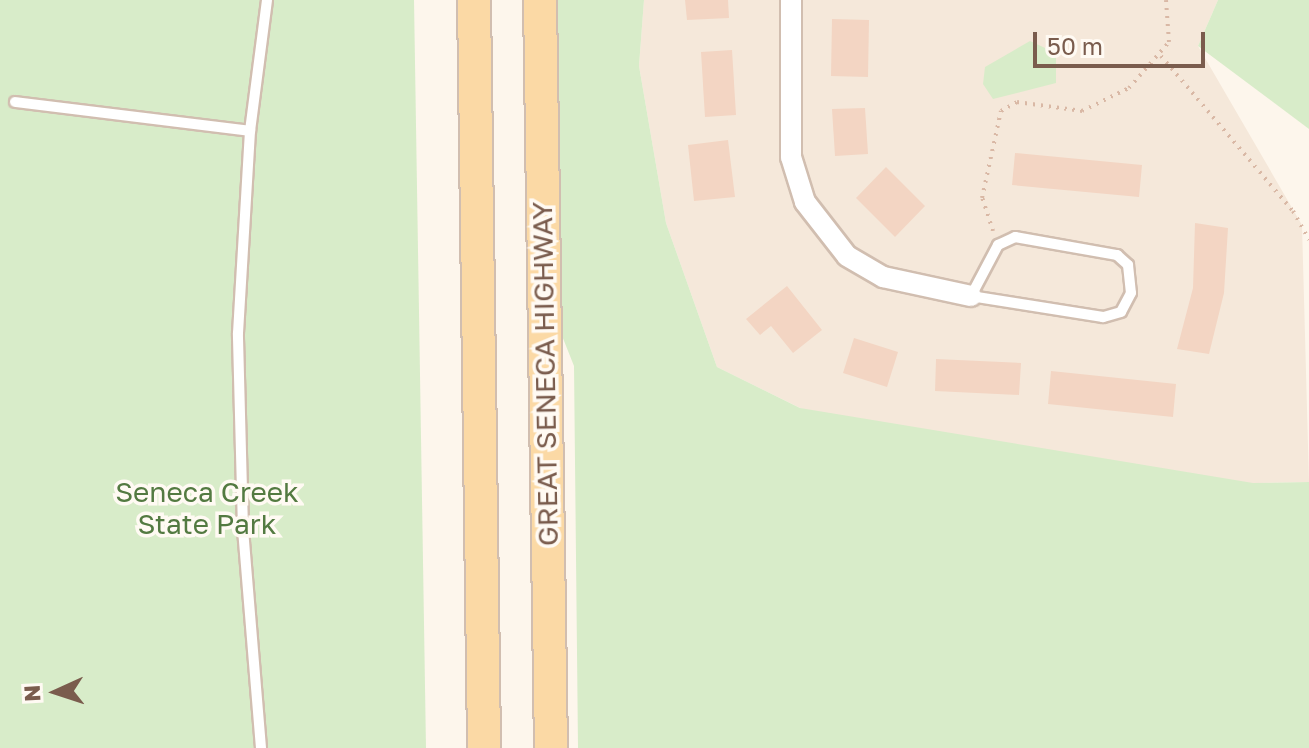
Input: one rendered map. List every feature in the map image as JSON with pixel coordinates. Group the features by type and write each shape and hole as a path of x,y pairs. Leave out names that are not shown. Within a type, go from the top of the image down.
{"main road":[{"path":"474,0 484,748"},
{"name":"GREAT SENECA HIGHWAY","path":"540,0 551,748"}],"street":[{"path":"791,0 791,157 805,202 847,256 871,270 971,296"}],"lane":[{"path":"261,748 239,432 250,131 267,0"},
{"path":"15,102 250,131"},
{"path":"1039,238 1117,255 1128,265 1131,293 1121,312 1103,317 971,296 998,245 1039,238"}],"path":[{"path":"998,245 982,198 1001,111 1017,102 1066,111 1097,107 1129,88 1161,56 1171,31 1166,0"},
{"path":"1161,56 1293,211 1309,240"}],"shaded area":[{"path":"644,0 1218,0 1198,46 1302,225 1309,482 1109,486 843,429 717,367 666,223 639,66"}],"green space":[{"name":"Seneca Creek State Park","path":"0,0 414,0 426,748 0,748"},
{"path":"542,0 644,0 639,66 666,223 717,367 800,408 1253,483 1309,482 1309,748 578,748 574,366 543,288"},
{"path":"1218,0 1309,0 1309,129 1198,46"},
{"path":"1030,41 1056,53 1056,83 993,99 983,84 985,67"}],"building":[{"path":"685,0 728,0 729,18 687,20"},
{"path":"832,19 869,20 868,77 831,76"},
{"path":"732,50 736,115 705,117 701,52"},
{"path":"865,108 868,154 835,156 832,109"},
{"path":"728,140 735,197 694,201 688,145"},
{"path":"1015,153 1142,165 1139,197 1012,185"},
{"path":"886,167 925,206 895,237 856,198"},
{"path":"1195,223 1228,228 1224,293 1209,354 1177,349 1193,288"},
{"path":"787,286 822,330 793,353 771,326 760,335 746,319"},
{"path":"854,338 898,352 887,387 843,373"},
{"path":"936,359 1021,363 1019,395 935,391"},
{"path":"1051,371 1176,384 1173,417 1048,404"}]}
